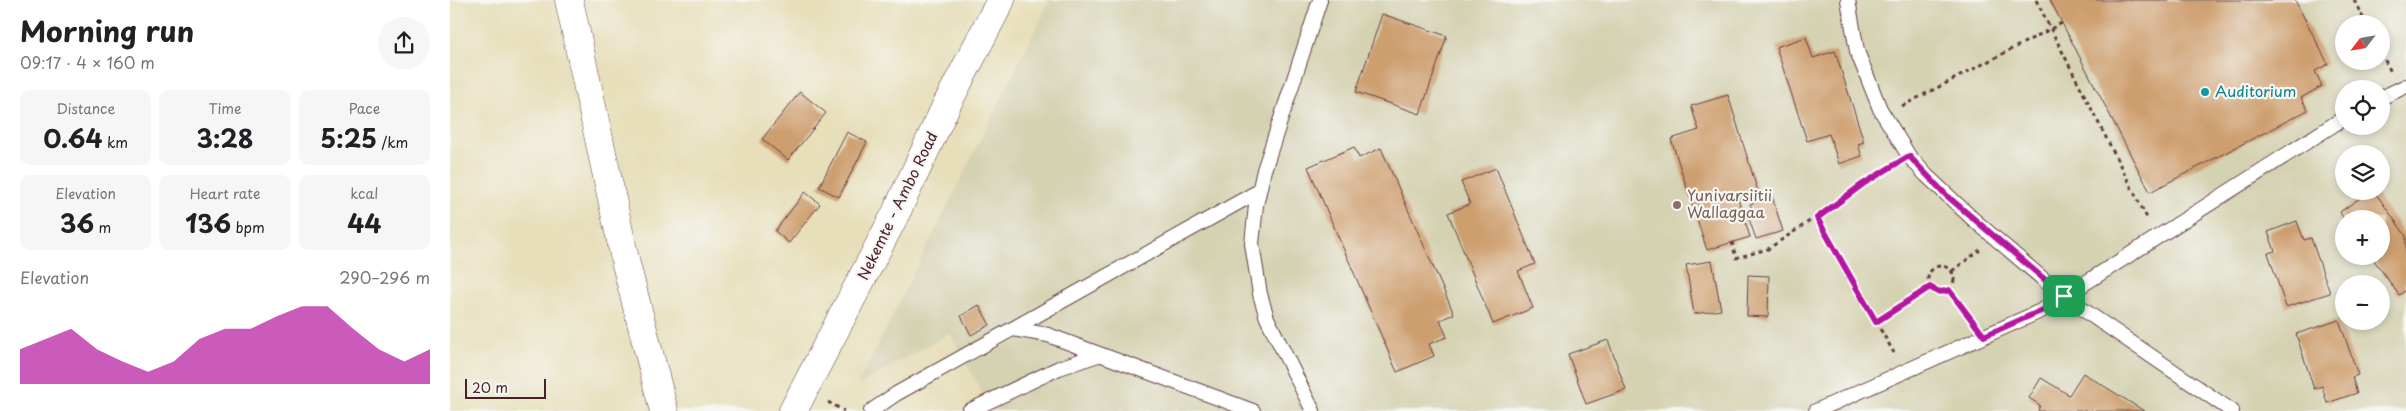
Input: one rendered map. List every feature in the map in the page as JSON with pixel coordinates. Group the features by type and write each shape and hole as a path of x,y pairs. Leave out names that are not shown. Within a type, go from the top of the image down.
{"main road":[{"path":"569,0 626,264 664,411"},
{"name":"Nekemte - Ambo Road","path":"793,411 895,215 948,104 1001,0"}],"lane":[{"path":"1313,411 1267,318 1260,294 1252,244 1259,191 1320,0"},
{"path":"1848,0 1857,51 1883,115 1909,156 1946,195 2064,296 2232,411"},
{"path":"2390,94 2406,86"},
{"path":"1816,411 2043,310 2156,236 2335,124"},
{"path":"872,411 896,394 1259,191"},
{"path":"1013,330 1048,335 1253,411"},
{"path":"969,411 1060,368 1098,355"}],"path":[{"path":"2036,0 2156,236"},
{"path":"2354,0 2362,15"},
{"path":"1883,115 2062,23"},
{"path":"1732,242 1736,258 1768,249 1817,218 1863,184 1909,156"},
{"path":"1817,218 1905,371"},
{"path":"1952,272 1996,238"},
{"path":"1940,266 1947,267 1952,272 1954,285 1949,290 1942,293 1936,292 1930,287 1929,274 1934,268 1940,266"},
{"path":"1876,322 1930,287"},
{"path":"1949,290 1984,336"}],"shaded area":[{"name":"Yunivarsiitii Wallaggaa","path":"1050,0 2406,0 2406,411 992,411 950,333 858,385"}],"building":[{"name":"Auditorium","path":"2050,0 2295,0 2328,64 2315,71 2322,86 2301,98 2308,110 2150,192"},
{"path":"1382,14 1447,36 1420,114 1356,92"},
{"path":"1806,37 1813,58 1835,51 1864,142 1858,144 1862,156 1839,164 1829,134 1807,141 1776,47"},
{"path":"800,92 826,113 788,160 762,139"},
{"path":"1728,95 1758,192 1738,199 1750,237 1707,250 1671,139 1699,130 1691,106"},
{"path":"847,132 867,142 839,197 819,187"},
{"path":"1354,147 1359,158 1381,148 1454,314 1440,320 1447,337 1429,344 1434,356 1397,372 1308,167"},
{"path":"1496,168 1535,264 1518,271 1533,308 1493,324 1448,213 1470,204 1461,182"},
{"path":"805,192 820,204 789,243 775,231"},
{"path":"1772,197 1783,231 1756,239 1747,213 1753,211 1750,204"},
{"path":"2357,200 2380,200 2388,210 2343,210"},
{"path":"2390,214 2406,236 2406,290 2399,295 2390,282 2390,275 2385,275 2377,265 2390,265"},
{"path":"2297,221 2304,240 2311,238 2330,293 2286,307 2268,253 2275,251 2268,232"},
{"path":"1712,261 1721,310 1694,314 1686,265"},
{"path":"1748,275 1769,276 1768,317 1747,316"},
{"path":"979,305 990,325 971,335 961,316"},
{"path":"2335,321 2335,330 2342,330 2358,375 2352,377 2357,393 2327,403 2322,386 2314,389 2296,334"},
{"path":"1608,340 1626,390 1586,404 1568,354"},
{"path":"2083,373 2144,411 2038,411 2040,405 2029,398 2041,378 2069,395"}],"place":[{"name":"Auditorium","path":"2205,92"},
{"name":"Yunivarsiitii Wallaggaa","path":"1677,205"}],"route":[{"path":"1909,156 1946,195 2064,296 2043,310 1984,336 1949,290 1942,293 1936,292 1930,287 1876,322 1817,218 1834,203 1909,156"}]}
